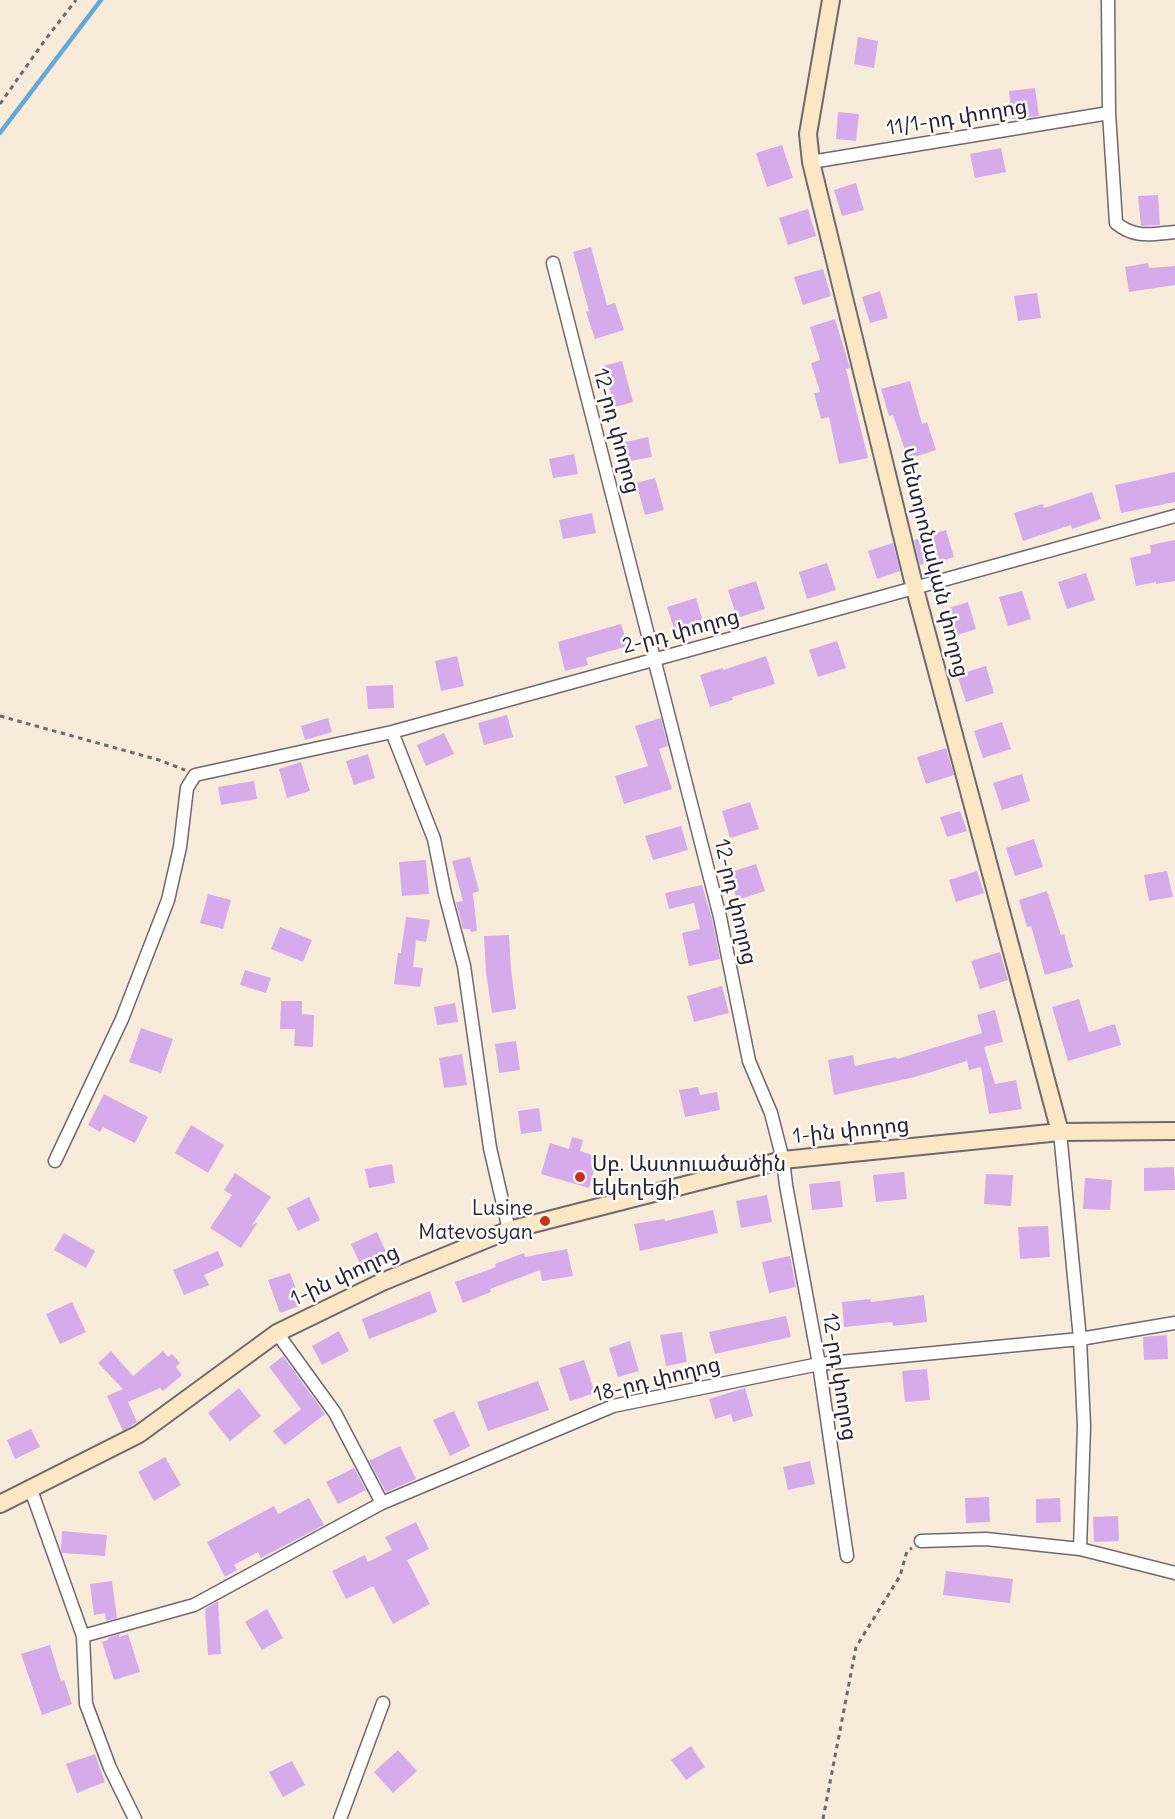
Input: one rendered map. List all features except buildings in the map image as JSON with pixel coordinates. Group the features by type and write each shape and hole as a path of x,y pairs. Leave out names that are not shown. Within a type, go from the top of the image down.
{"main road":[{"name":"Կենտրոնական փողոց","path":"831,0 808,134 811,162 915,588 1060,1132"},
{"name":"1-ին փողոց","path":"0,1504 138,1434 277,1333 382,1282 509,1230 783,1160 1060,1132 1175,1131"}],"street":[{"path":"1108,0 1109,113 1116,223 1126,231 1140,235 1175,232"},
{"name":"11/1-րդ փողոց","path":"811,162 1109,113"},
{"name":"12-րդ փողոց","path":"553,263 720,917 749,1061 771,1113 783,1160 819,1364 847,1556"},
{"name":"2-րդ փողոց","path":"195,775 392,732 1175,516"},
{"path":"392,732 434,839 445,894 464,966 489,1148 509,1230"},
{"path":"55,1161 122,1019 168,900 180,847 187,788 195,775"},
{"path":"1060,1132 1080,1339 1084,1426 1080,1549"},
{"name":"18-րդ փողոց","path":"83,1636 194,1605 382,1503 613,1406 819,1364 1080,1339 1175,1323"},
{"path":"277,1333 335,1413 382,1503"},
{"path":"31,1490 83,1636 86,1704 110,1768 135,1819"},
{"path":"921,1541 986,1539 1080,1549 1175,1573"},
{"path":"340,1819 383,1702"}],"path":[{"path":"0,104 76,0"},
{"path":"0,716 159,760 195,775"},
{"path":"823,1819 856,1647 900,1576 907,1551 921,1541"}],"waterway":[{"path":"0,133 101,0"}],"place":[{"name":"Սբ. Աստուածածին եկեղեցի","path":"580,1177"},
{"name":"Lusine Matevosyan","path":"545,1221"}]}
